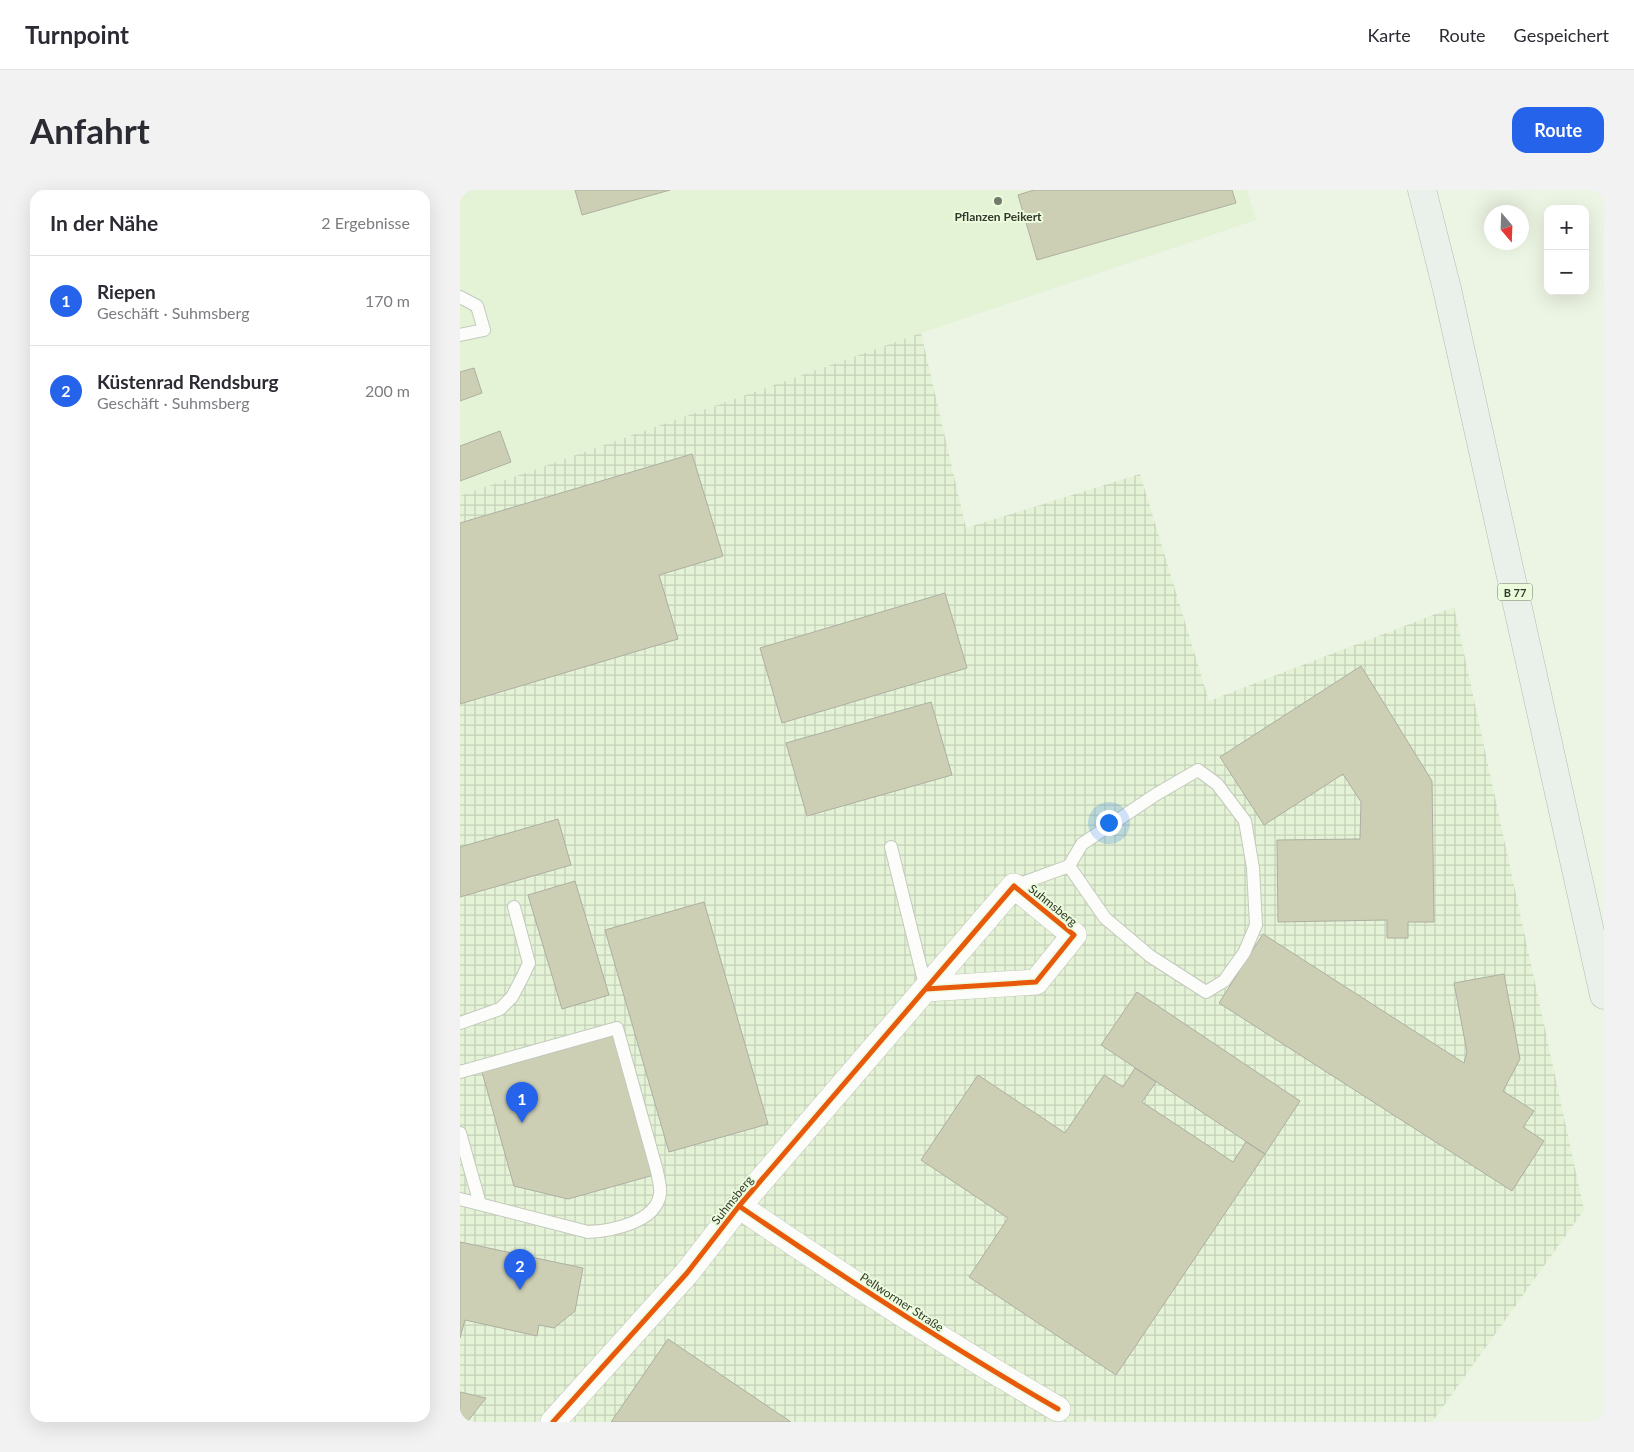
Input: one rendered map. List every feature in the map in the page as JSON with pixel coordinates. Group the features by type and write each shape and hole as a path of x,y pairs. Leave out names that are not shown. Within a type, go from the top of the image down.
{"main road":[{"name":"B 77","path":"1422,190 1447,289 1604,995"}],"street":[{"name":"Suhmsberg","path":"553,1422 687,1273 739,1206 1014,886 1074,936 1036,982 926,989"},
{"name":"Pellwormer Straße","path":"739,1206 812,1256 989,1369 1058,1409"}],"lane":[{"path":"460,297 477,306 484,330 460,335"},
{"path":"1014,886 1069,866 1082,844 1155,795 1198,770 1217,784 1245,822 1252,868 1256,925 1244,953 1224,981 1206,992 1150,956 1105,918 1069,866"},
{"path":"891,847 926,989"},
{"path":"460,1023 500,1009 512,998 523,976 529,963 514,907"},
{"path":"460,1072 617,1028 657,1171 660,1195 652,1211 626,1226 606,1231 588,1232 460,1199"},
{"path":"460,1133 480,1204"}],"shaded area":[{"path":"460,190 1247,190 1256,220 921,333 460,496"},
{"path":"921,333 966,528 1140,474 1209,701 1454,607 1584,1210 1432,1422 1096,1422 1088,1417 1085,1422 460,1422 460,496"}],"building":[{"path":"575,190 670,190 582,215"},
{"path":"1034,190 1232,190 1236,203 1037,260 1018,195"},
{"path":"474,368 482,393 460,401 460,372"},
{"path":"500,431 511,462 460,481 460,446"},
{"path":"692,454 723,556 659,575 678,639 460,704 460,523"},
{"path":"945,593 967,668 782,723 760,648"},
{"path":"1361,666 1432,781 1434,922 1408,922 1408,938 1387,938 1387,920 1278,922 1277,840 1360,839 1361,802 1343,774 1264,825 1220,757"},
{"path":"931,702 952,775 807,816 786,743"},
{"path":"558,819 571,865 460,897 460,847"},
{"path":"575,881 609,995 562,1009 528,895"},
{"path":"704,902 768,1124 669,1152 605,930"},
{"path":"1263,934 1464,1063 1467,1052 1454,983 1504,974 1520,1059 1503,1091 1534,1111 1523,1127 1544,1141 1512,1191 1219,1003"},
{"path":"1137,992 1300,1101 1265,1154 1101,1045"},
{"path":"615,1035 654,1175 568,1199 514,1186 482,1072"},
{"path":"1135,1068 1156,1082 1142,1102 1233,1162 1246,1142 1265,1154 1116,1375 969,1277 1008,1218 921,1160 978,1075 1065,1133 1104,1075 1123,1087"},
{"path":"460,1242 583,1268 575,1311 554,1328 539,1325 537,1336 465,1320 460,1338"},
{"path":"668,1339 791,1422 611,1422"},
{"path":"460,1392 486,1398 467,1422 460,1422"}],"cycle path":[{"path":"553,1422 687,1273 739,1206 1014,886 1074,935 1036,982 926,989"},
{"path":"739,1206 817,1259 977,1361 1058,1409"}],"place":[{"name":"Pflanzen Peikert","path":"998,201"},
{"name":"Riepen","path":"522,1123"},
{"name":"Küstenrad Rendsburg","path":"520,1290"}]}
